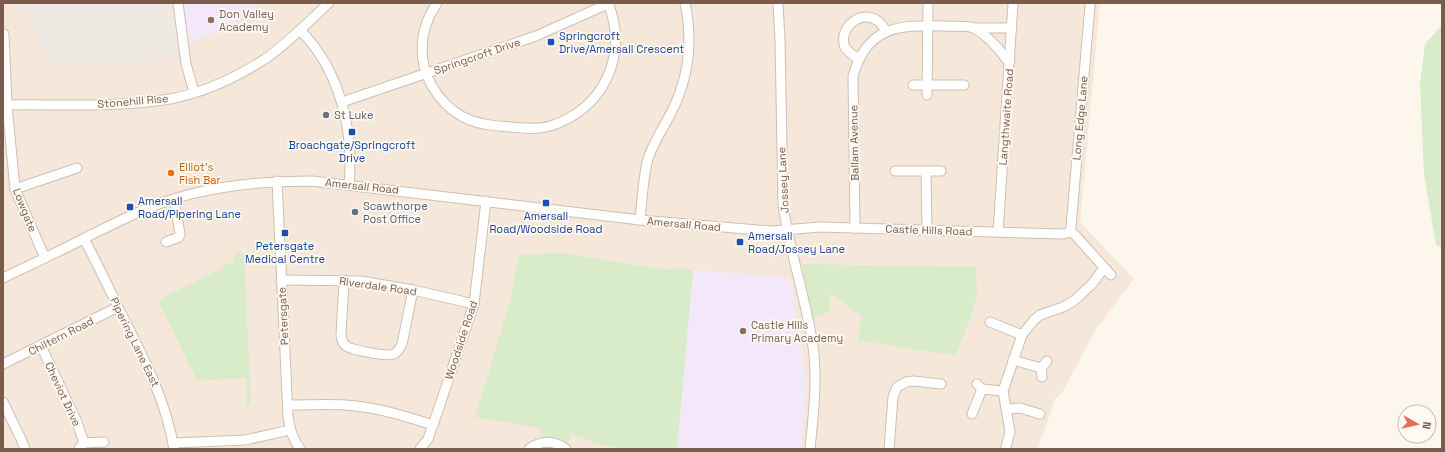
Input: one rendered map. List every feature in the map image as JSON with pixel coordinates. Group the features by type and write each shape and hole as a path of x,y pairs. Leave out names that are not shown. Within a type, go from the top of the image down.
{"street":[{"path":"178,3 186,64 194,92"},
{"name":"Stonehill Rise","path":"5,105 128,104 171,98 194,92 226,80 259,62 282,46 329,3"},
{"path":"437,3 431,12 424,32 422,46 422,59 432,88 449,107 460,115 473,121 483,124 526,128 550,126 574,116 600,90 607,79 614,58 616,33 615,23 609,3"},
{"name":"Springcroft Drive","path":"342,102 536,36 609,3"},
{"path":"640,220 648,160 652,148 677,100 686,71 690,35 685,3"},
{"name":"Jossey Lane","path":"778,3 783,205 787,230 806,310 814,355 814,392 810,449"},
{"path":"927,95 928,3"},
{"name":"Langthwaite Road","path":"998,232 1013,3"},
{"name":"Long Edge Lane","path":"1070,231 1072,227 1090,5"},
{"path":"859,59 847,51 843,41 846,29 852,22 861,17 870,17 878,21 886,32"},
{"name":"Ballam Avenue","path":"855,228 853,76 863,52 878,36 897,27 927,26 1012,28"},
{"path":"973,28 996,44 1007,60 1010,61"},
{"path":"300,30 316,50 335,83 342,102 350,143 351,164 349,185"},
{"name":"Lowgate","path":"4,39 5,105 15,189 45,258"},
{"path":"914,85 964,85"},
{"path":"15,189 77,168"},
{"path":"895,171 942,171"},
{"path":"926,171 927,230"},
{"name":"Amersall Road","path":"3,278 158,204 191,194 235,185 277,181 312,181 640,220 771,231 787,230"},
{"name":"Petersgate","path":"277,181 290,430 294,441 300,449"},
{"path":"166,242 179,237 180,234 174,199"},
{"name":"Woodside Road","path":"420,449 428,439 474,304 486,201"},
{"name":"Castle Hills Road","path":"787,230 820,226 1063,234 1070,231"},
{"path":"1006,447 1010,432 1003,391 1022,335 1034,320 1075,300 1107,272 1070,231"},
{"name":"Pipering Lane East","path":"84,238 161,396 171,430 173,446"},
{"name":"Riverdale Road","path":"281,280 361,281 413,290 474,304"},
{"path":"344,280 342,341 351,349 388,355 396,352 402,344 413,290"},
{"name":"Chiltern Road","path":"3,364 118,307"},
{"path":"990,322 1022,335"},
{"name":"Cheviot Drive","path":"41,346 77,422 82,446 104,442"},
{"path":"1013,360 1043,369"},
{"path":"889,449 893,397 897,387 906,382 913,381 941,384"},
{"path":"972,414 980,386 1003,391"},
{"path":"3,402 25,449"},
{"path":"288,405 363,407 388,412 433,425"},
{"path":"1006,409 1020,408 1040,414"},
{"path":"173,446 245,440 290,430"},
{"path":"529,449 540,443 550,442 558,444 566,449"}],"shaded area":[{"path":"3,3 179,3 189,43 251,11 260,3 1100,3 1080,222 1134,279 1096,329 1062,393 1055,399 1038,449 3,449"},
{"path":"18,3 173,3 182,59 49,66"},
{"name":"Don Valley Academy","path":"182,3 260,3 251,11 224,29 189,43"},
{"name":"Castle Hills Primary Academy","path":"693,270 791,278 807,384 801,449 677,449"}],"green space":[{"path":"1442,25 1442,247 1436,245 1424,175 1420,83 1425,44"},
{"path":"244,252 251,406 247,406 246,378 197,381 158,300 223,268 223,264 235,263 234,253"},
{"path":"558,253 673,270 674,267 693,270 677,449 623,449 598,444 572,434 568,443 556,437 540,437 541,428 475,417 509,305 519,255"},
{"path":"802,264 976,267 977,295 972,313 956,355 858,340 861,316 830,293 829,312 812,318"}],"place":[{"name":"Don Valley Academy","path":"211,20"},
{"name":"Springcroft Drive/Amersall Crescent","path":"551,42"},
{"name":"St Luke","path":"326,115"},
{"name":"Broachgate/Springcroft Drive","path":"352,132"},
{"name":"Elliot's Fish Bar","path":"171,173"},
{"name":"Amersall Road/Woodside Road","path":"546,203"},
{"name":"Amersall Road/Pipering Lane","path":"130,207"},
{"name":"Scawthorpe Post Office","path":"355,212"},
{"name":"Petersgate Medical Centre","path":"285,233"},
{"name":"Amersall Road/Jossey Lane","path":"740,242"},
{"name":"Castle Hills Primary Academy","path":"743,331"}]}
